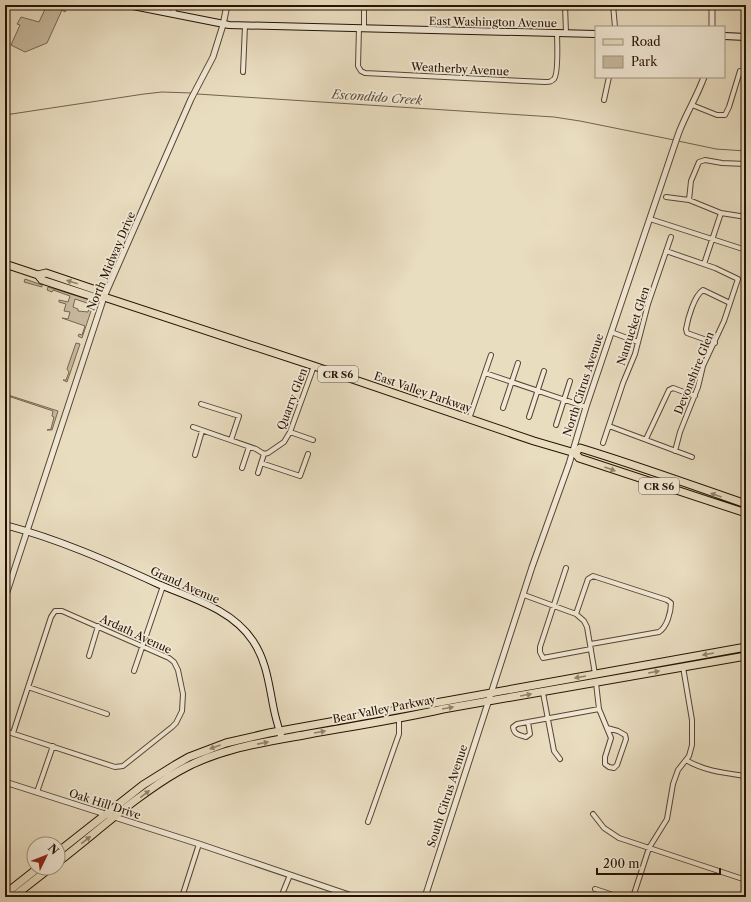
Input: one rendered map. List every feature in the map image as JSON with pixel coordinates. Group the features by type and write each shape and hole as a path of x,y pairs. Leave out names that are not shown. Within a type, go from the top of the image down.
{"main road":[{"name":"East Washington Avenue","path":"128,5 223,24 245,26 595,34"},
{"path":"725,36 746,37"},
{"name":"East Valley Parkway","path":"5,264 38,275 46,274 96,290 104,297 573,453 579,458 660,486 746,513"},
{"name":"East Valley Parkway","path":"573,453 580,448 652,471 746,504"},
{"path":"660,486 663,481 680,485 687,484"},
{"name":"Grand Avenue","path":"5,525 58,541 100,558 214,609 234,620 246,631 258,649 264,663 282,739"},
{"name":"Bear Valley Parkway","path":"66,846 153,778 189,757 226,743 280,731 746,647"},
{"name":"Bear Valley Parkway","path":"66,856 163,781 196,763 233,749 399,719 443,709 543,693 596,682 746,656"},
{"path":"5,894 28,876"},
{"path":"13,897 39,876"}],"street":[{"path":"173,14 175,5"},
{"name":"North Midway Drive","path":"5,598 104,297 191,99 213,57 227,5"},
{"path":"361,28 364,5"},
{"path":"565,5 566,33"},
{"path":"613,5 615,26"},
{"path":"712,5 712,26"},
{"path":"243,72 245,26"},
{"name":"Weatherby Avenue","path":"361,28 358,66 361,71 366,74 545,82 549,82 556,76 558,56 557,33"},
{"path":"692,105 717,115 725,115 729,107 740,71"},
{"path":"604,100 609,78"},
{"name":"North Citrus Avenue","path":"488,702 573,453 586,407 678,135 704,78"},
{"path":"689,200 691,180 699,162 705,160 722,163 746,164"},
{"path":"666,197 689,200 721,213 746,217"},
{"path":"666,251 704,264 721,213"},
{"path":"650,219 746,250"},
{"name":"Nantucket Glen","path":"603,443 623,383 635,354 648,304 671,237"},
{"name":"Devonshire Glen","path":"675,451 703,366 715,343 738,279 704,264"},
{"path":"715,343 687,333 686,327 692,309 698,295 704,290 730,303"},
{"path":"611,332 638,342"},
{"path":"469,419 491,355"},
{"path":"503,408 518,363"},
{"name":"Quarry Glen","path":"264,454 284,442 290,432 314,366"},
{"path":"529,417 544,371"},
{"path":"485,373 586,407"},
{"path":"556,425 570,381"},
{"path":"646,439 669,390 673,388 694,396"},
{"path":"201,404 239,416 231,440"},
{"path":"609,426 692,457"},
{"path":"192,427 261,451 264,454 258,473"},
{"path":"195,455 202,431"},
{"path":"290,432 313,440"},
{"path":"242,468 249,447"},
{"path":"261,463 300,476 308,454"},
{"path":"566,568 540,647 540,652 543,658 660,632 664,629 671,609 670,603 667,600 593,576 588,579 576,614"},
{"path":"134,671 164,586"},
{"path":"524,595 576,614 584,621 587,627 595,674"},
{"name":"Ardath Avenue","path":"28,687 51,617 55,611 62,611 169,658 174,662 178,670 183,694 183,705 176,723 123,766 116,767 53,746"},
{"path":"89,656 98,626"},
{"path":"633,897 649,848 667,819 673,784 678,770 689,756 692,745 692,720 684,667"},
{"path":"596,682 599,709 611,738 605,757 605,764 609,768 614,768 617,765 626,739 625,735 607,728"},
{"path":"13,733 28,687 107,714"},
{"path":"543,693 554,751 560,759"},
{"name":"South Citrus Avenue","path":"425,897 488,702"},
{"path":"528,722 530,734 526,737 516,734 513,727 517,724 599,709"},
{"path":"368,822 399,734 399,719"},
{"path":"5,730 53,746 37,792"},
{"path":"686,760 703,769 746,776"},
{"name":"Oak Hill Drive","path":"5,782 199,844 355,897"},
{"path":"593,814 604,828 619,838 746,880"},
{"path":"182,897 199,844"},
{"path":"281,897 290,875"},
{"path":"595,889 619,897"},
{"path":"21,890 27,897"}],"green space":[{"path":"47,5 68,5 65,12 62,10 47,43 25,52 11,45 20,25 17,24 21,17 39,22"},
{"path":"25,279 42,285 42,287 24,282"},
{"path":"48,287 90,300 93,305 82,338 78,336 79,334 82,335 85,326 62,318 68,319 70,312 64,311 66,304 59,302 59,300 68,302 70,296 53,290 52,292 47,290","holes":["75,299 90,304 88,312 78,311 78,309 73,307"]},
{"path":"76,343 80,344 67,382 63,380 66,380 69,372 67,369"},
{"path":"5,394 58,411 52,430 47,430 51,429 54,417 52,416 53,411"}],"waterway":[{"name":"Escondido Creek","path":"5,115 144,94 162,92 191,93"},
{"name":"Escondido Creek","path":"197,94 554,117 674,140"},
{"name":"Escondido Creek","path":"678,141 716,149 746,151"}]}
